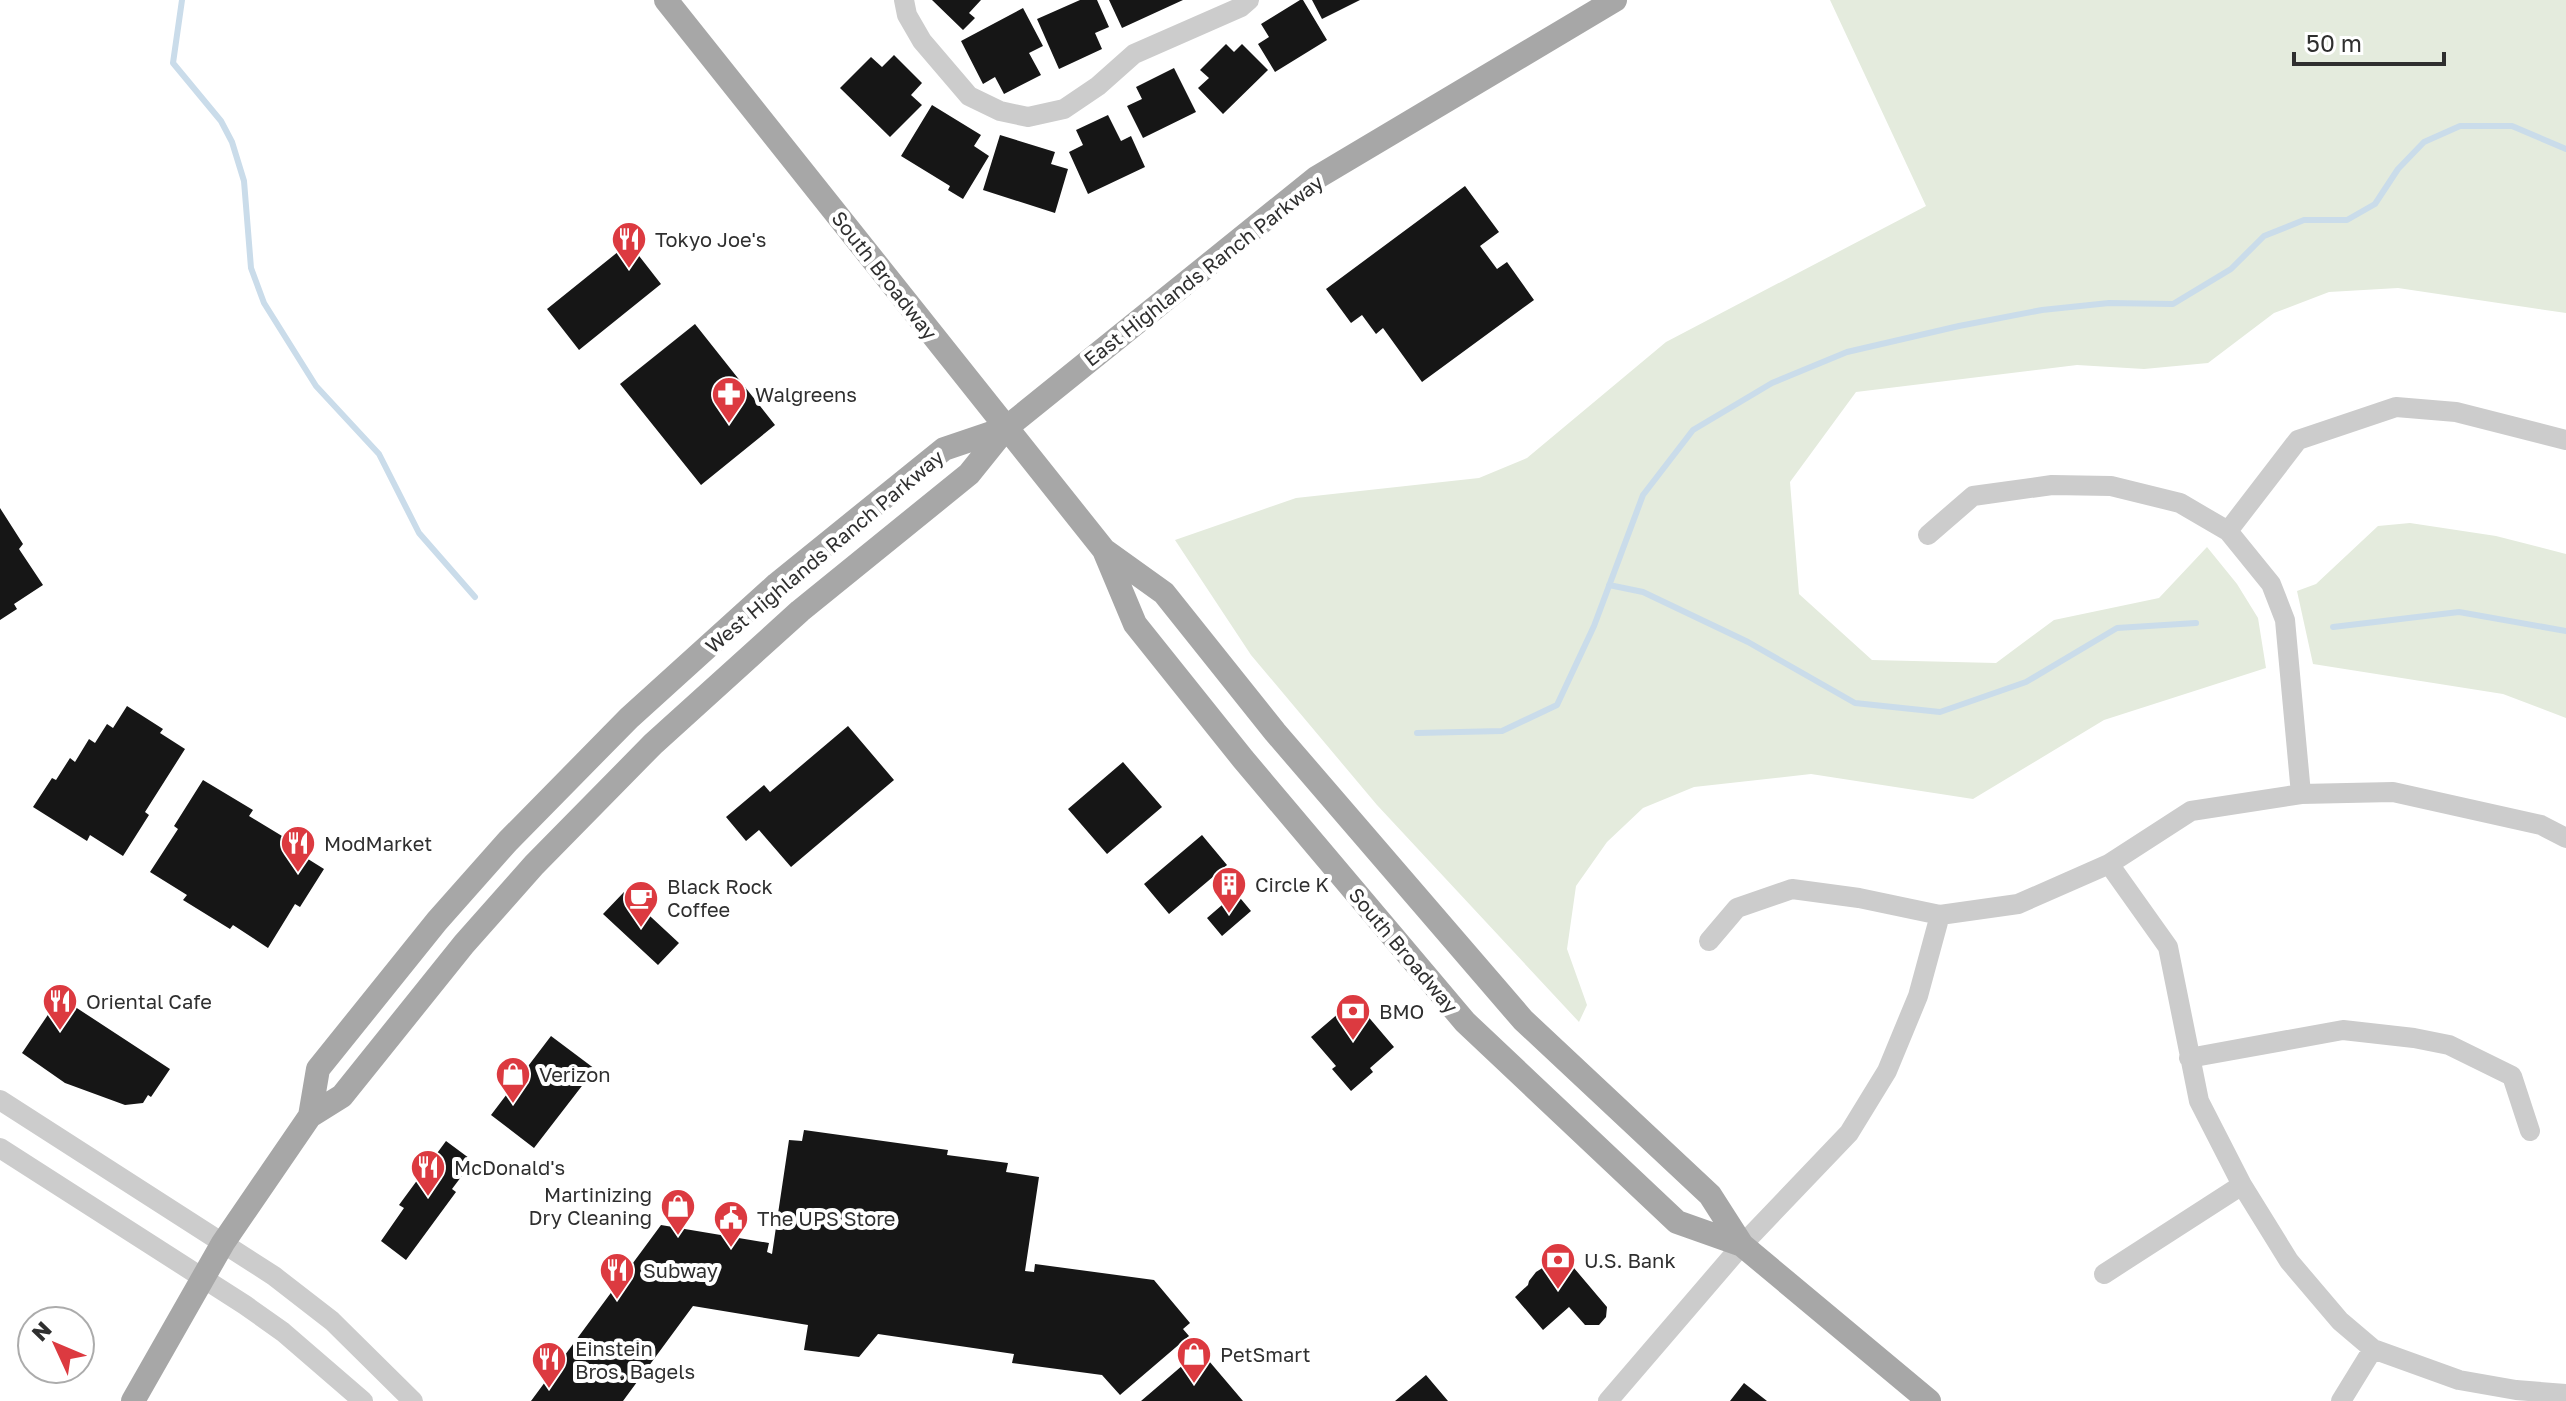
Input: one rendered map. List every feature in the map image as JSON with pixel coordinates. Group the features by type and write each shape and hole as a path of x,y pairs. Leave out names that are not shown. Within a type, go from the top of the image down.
{"main road":[{"name":"South Broadway","path":"666,0 1104,550 1164,593 1275,732 1523,1020 1710,1195 1742,1245 1929,1401"},
{"name":"East Highlands Ranch Parkway","path":"1006,428 1316,178 1615,0"},
{"name":"West Highlands Ranch Parkway","path":"310,1116 318,1069 338,1044 437,921 508,841 629,718 777,584 944,449 1006,428"},
{"name":"West Highlands Ranch Parkway","path":"133,1401 223,1243 310,1116 342,1096 464,944 534,865 653,744 800,611 969,474 1006,428"},
{"name":"South Broadway","path":"1104,550 1135,624 1243,759 1465,1022 1677,1222 1742,1245"}],"street":[{"path":"904,0 907,15 922,41 969,96 1000,111 1028,117 1064,109 1098,86 1134,54 1241,7 1249,0"},
{"path":"2228,531 2298,440 2396,407 2456,412 2566,440"},
{"path":"1928,535 1973,496 2052,485 2111,486 2180,503 2228,531 2271,584 2285,620 2301,794"},
{"path":"1709,941 1737,908 1792,889 1859,898 1940,915 2018,904 2109,864 2191,811 2301,794 2393,792 2541,825 2566,838"},
{"path":"2109,864 2168,947 2199,1101 2242,1185 2289,1261 2340,1321 2373,1349 2459,1380 2566,1394 2565,1401"},
{"path":"1608,1401 1742,1245 1849,1133 1887,1071 1918,996 1940,915"},
{"path":"2189,1058 2343,1030 2449,1045 2512,1076 2530,1131"},
{"path":"0,1100 274,1276 332,1321 413,1401"},
{"path":"0,1148 204,1276 283,1332 363,1401"},
{"path":"2104,1274 2242,1185"},
{"path":"2341,1401 2373,1349"}],"shaded area":[{"path":"1830,0 2566,0 2566,313 2398,288 2329,292 2274,313 2208,363 2144,369 2077,365 1856,392 1790,482 1799,594 1872,660 1996,663 2054,620 2159,598 2207,547 2237,584 2258,618 2266,668 2104,720 1973,799 1811,774 1694,787 1643,808 1607,842 1576,886 1567,949 1587,1005 1579,1022 1377,805 1251,655 1175,540 1296,498 1479,478 1527,458 1666,342 1926,206"},
{"path":"2410,523 2496,536 2566,554 2566,718 2503,694 2313,664 2297,591 2316,584 2378,526"}],"building":[{"path":"932,0 981,0 969,13 975,18 963,30"},
{"path":"1080,0 1097,0 1109,27 1095,33 1102,49 1059,69 1037,19"},
{"path":"1109,0 1183,0 1122,28"},
{"path":"1303,0 1327,40 1275,72 1258,44 1269,37 1261,24"},
{"path":"1312,0 1360,0 1322,19"},
{"path":"1023,8 1043,46 1029,53 1041,75 1004,94 995,77 983,84 961,41"},
{"path":"1226,44 1234,52 1242,44 1268,70 1223,114 1198,88 1209,78 1200,70"},
{"path":"894,55 922,83 911,95 922,105 890,137 840,88 871,57 882,67"},
{"path":"1174,68 1196,112 1143,138 1127,106 1142,99 1136,87"},
{"path":"932,105 981,135 974,146 989,156 963,199 948,190 950,186 901,156"},
{"path":"1108,115 1121,141 1131,136 1145,167 1088,194 1069,152 1083,145 1076,130"},
{"path":"1000,135 1055,152 1051,164 1068,169 1055,213 983,190"},
{"path":"1465,186 1499,232 1480,246 1497,269 1507,262 1534,300 1422,382 1383,328 1376,334 1362,315 1351,323 1326,289"},
{"path":"629,243 661,284 579,350 547,309"},
{"name":"Walgreens","path":"695,324 775,425 701,485 620,384"},
{"path":"0,508 23,544 19,549 43,585 14,604 17,609 0,620"},
{"path":"127,706 163,729 160,733 185,749 145,812 149,815 123,856 90,835 87,841 33,807 70,758 75,762 89,739 95,743 107,724 113,728"},
{"path":"848,726 894,780 791,867 759,830 746,841 726,817 764,785 770,792"},
{"path":"1123,762 1162,807 1107,854 1068,809"},
{"path":"203,780 253,810 249,816 287,839 284,844 324,869 300,907 295,904 268,948 233,925 230,929 183,900 187,895 150,872 178,829 174,826"},
{"name":"Circle K","path":"1202,835 1227,865 1169,914 1144,884"},
{"name":"Black Rock Coffee","path":"624,892 679,943 658,965 603,914"},
{"name":"Circle K","path":"1236,893 1251,911 1222,936 1207,918"},
{"path":"60,997 170,1069 151,1097 148,1095 143,1103 125,1105 65,1083 22,1053"},
{"name":"BMO","path":"1354,1000 1394,1047 1370,1068 1373,1072 1351,1091 1332,1069 1336,1066 1311,1037"},
{"path":"551,1036 595,1069 534,1148 491,1115"},
{"path":"804,1130 948,1150 947,1155 1008,1163 1006,1172 1039,1177 1025,1271 1034,1272 1035,1264 1154,1280 1190,1323 1183,1329 1189,1336 1120,1395 1102,1375 1012,1363 1014,1354 878,1334 859,1357 804,1350 808,1325 693,1306 623,1401 531,1401 661,1225 769,1243 767,1252 772,1254 789,1140 802,1141"},
{"name":"McDonald's","path":"446,1141 473,1161 452,1189 456,1192 406,1260 381,1241 404,1208 399,1205"},
{"name":"U.S. Bank","path":"1563,1255 1607,1307 1606,1317 1599,1325 1585,1325 1569,1307 1543,1330 1515,1297 1536,1272 1544,1267 1549,1268"},
{"name":"PetSmart","path":"1190,1359 1199,1370 1209,1361 1243,1401 1141,1401"},
{"path":"1426,1375 1448,1401 1395,1401"},
{"path":"1744,1383 1767,1401 1730,1401"}],"waterway":[{"path":"182,0 173,63 221,121 232,142 244,181 251,268 264,303 316,386 379,454 419,533 475,597"},
{"path":"1417,733 1502,731 1557,705 1594,626 1643,495 1693,430 1772,383 1847,352 1959,326 2042,310 2109,303 2173,304 2231,269 2264,236 2304,220 2347,220 2375,204 2398,169 2424,142 2460,126 2512,126 2566,149"},
{"path":"1609,585 1643,592 1748,642 1855,703 1940,712 2026,682 2117,628 2196,623"},
{"path":"2333,627 2459,612 2566,631"}],"place":[{"name":"Tokyo Joe's","path":"629,270"},
{"name":"Walgreens","path":"729,425"},
{"name":"ModMarket","path":"298,874"},
{"name":"Circle K","path":"1229,915"},
{"name":"Black Rock Coffee","path":"641,929"},
{"name":"Oriental Cafe","path":"60,1032"},
{"name":"BMO","path":"1353,1042"},
{"name":"Verizon","path":"513,1105"},
{"name":"McDonald's","path":"428,1198"},
{"name":"Martinizing Dry Cleaning","path":"678,1237"},
{"name":"The UPS Store","path":"731,1249"},
{"name":"U.S. Bank","path":"1558,1291"},
{"name":"Subway","path":"617,1301"},
{"name":"PetSmart","path":"1194,1385"},
{"name":"Einstein Bros. Bagels","path":"549,1390"}]}
